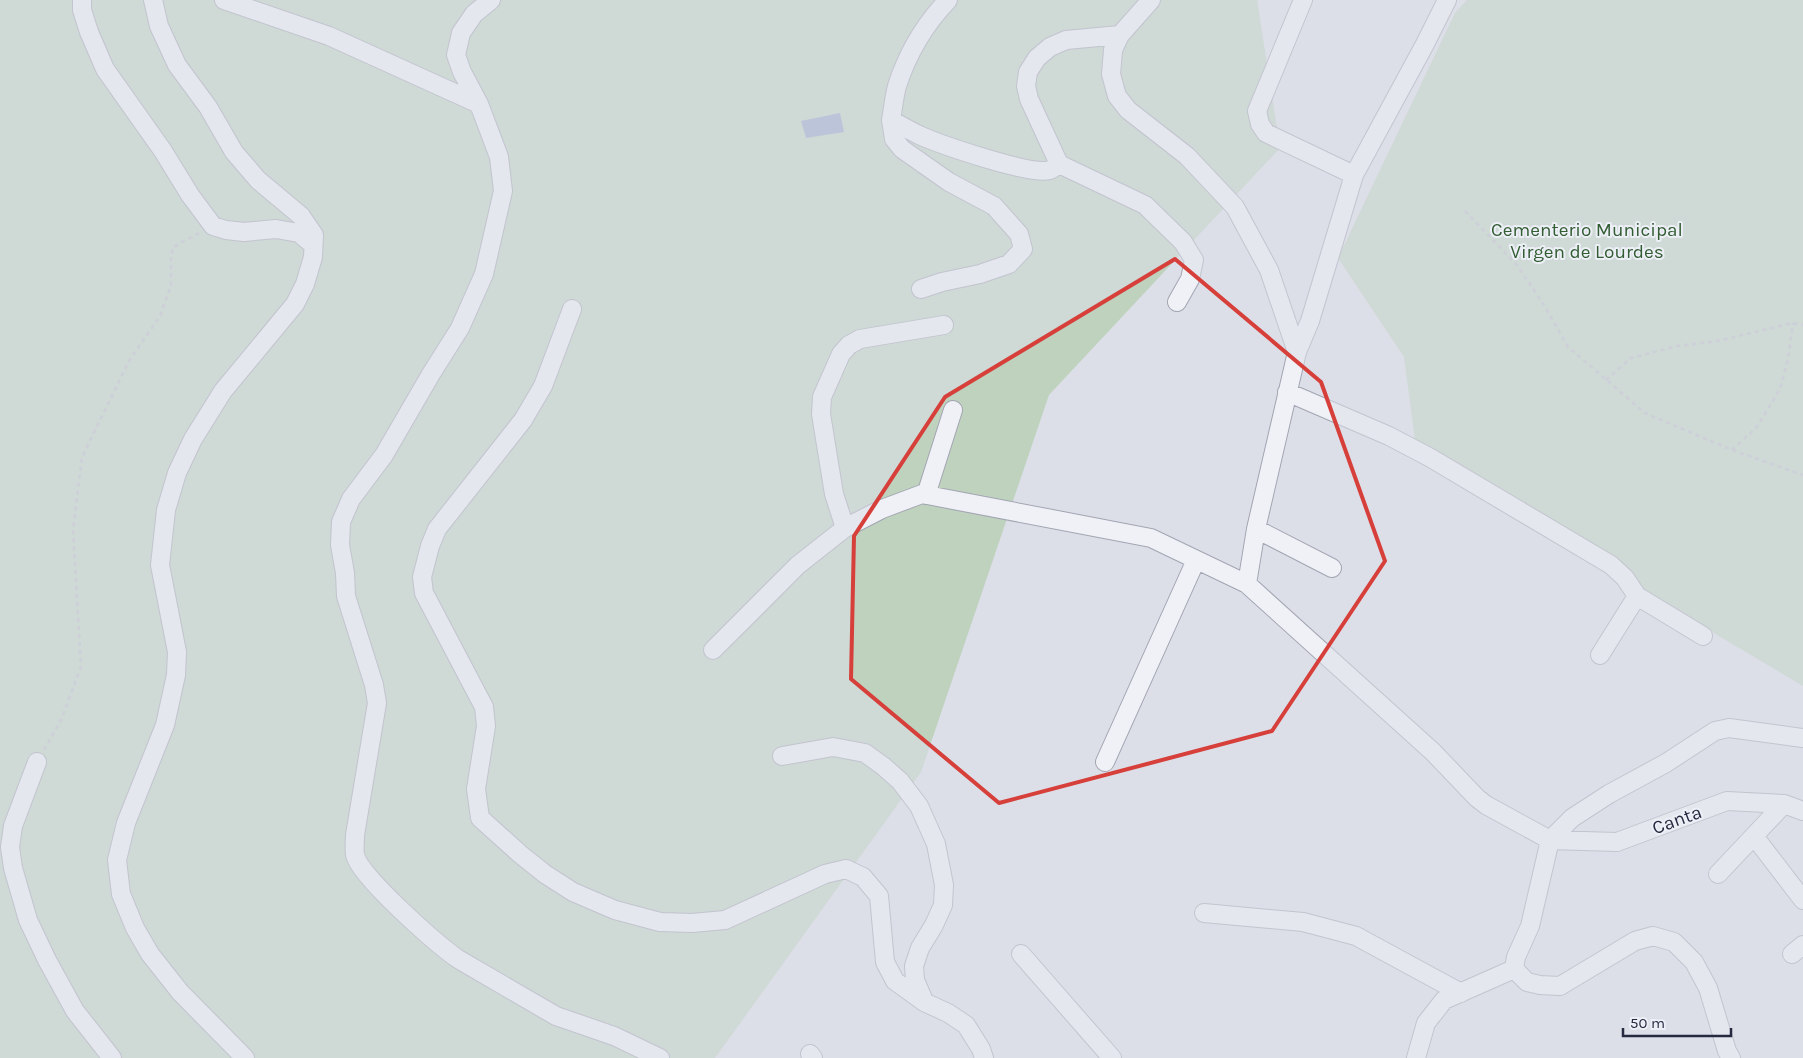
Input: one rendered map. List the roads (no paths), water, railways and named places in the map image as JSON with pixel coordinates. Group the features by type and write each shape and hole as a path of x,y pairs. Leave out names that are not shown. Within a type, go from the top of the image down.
{"street":[{"path":"82,0 82,10 89,32 105,70 162,151 194,202 214,226 226,230 244,232 276,229 299,233 314,245"},
{"path":"154,0 159,26 176,65 208,107 234,152 258,180 301,216 314,235 313,257 305,284 295,304 223,391 193,439 176,474 166,510 160,565 177,652 176,675 165,725 126,823 117,860 120,894 135,928 150,954 180,992 245,1058"},
{"path":"224,0 329,36 479,104"},
{"path":"491,0 474,14 461,34 456,55 462,72 479,104 499,157 503,191 484,274 460,328 384,455 352,499 341,522 340,545 345,573 346,596 374,685 377,703 355,835 355,855 361,868 403,912 458,959 556,1016 614,1036 660,1058"},
{"path":"921,289 942,282 980,274 1010,264 1023,249 1019,234 994,206 949,182 902,149 894,139 891,120 896,88 907,60 935,14 948,0"},
{"path":"1151,0 1120,35 1113,50 1111,74 1117,96 1128,110 1187,156 1236,207 1269,270 1297,352"},
{"path":"1303,0 1257,111 1260,124 1266,133 1354,175"},
{"path":"1246,584 1256,529 1297,352 1310,321 1354,175 1425,44 1441,2"},
{"path":"1120,35 1066,40 1050,47 1037,58 1028,72 1026,86 1028,99 1059,164 1145,205 1183,242 1194,260 1190,279 1177,302"},
{"path":"891,120 928,138 1018,167 1039,171 1050,170 1059,164"},
{"path":"572,309 543,386 524,420 437,529 422,577 424,592 484,707 486,726 476,789 480,818 545,874 573,892 615,910 660,922 692,923 725,920 825,874 846,869 863,877 879,896 885,962 895,980 924,1002 948,1013 966,1025 981,1049 984,1058"},
{"path":"846,528 834,494 821,414 822,397 841,354 849,345 860,339 944,325"},
{"path":"1287,392 1389,436 1429,457 1610,565 1625,578 1637,596 1703,636"},
{"path":"926,495 953,410"},
{"path":"713,650 798,565 846,528 882,509 922,494 1151,538 1246,584 1433,752 1477,798 1486,805 1550,840"},
{"path":"1256,529 1332,568"},
{"path":"1105,762 1196,560"},
{"path":"1600,655 1637,596"},
{"path":"1514,969 1516,957 1530,926 1550,840 1572,818 1666,763 1715,731 1729,728 1803,738"},
{"path":"782,756 833,747 865,753 900,781 919,806 936,844 944,885 943,905 920,948 914,966 914,980 924,1002"},
{"path":"37,762 13,826 10,847 12,868 28,920 47,960 76,1011 112,1058"},
{"name":"Canta","path":"1550,840 1616,842 1727,801 1784,804 1803,811"},
{"path":"1718,874 1784,804"},
{"path":"1754,836 1803,900"},
{"path":"1204,913 1302,922 1356,936 1461,993"},
{"path":"1514,969 1527,982 1560,986 1635,941 1653,936 1674,942 1694,962 1708,988 1727,1051 1731,1058"},
{"path":"1021,954 1112,1058"},
{"path":"1416,1058 1426,1023 1444,1000 1514,969"}],"water":[{"path":"840,113 844,132 806,138 801,121"}],"park label":[{"name":"Cementerio Municipal Virgen de Lourdes","path":"1587,241"}]}
